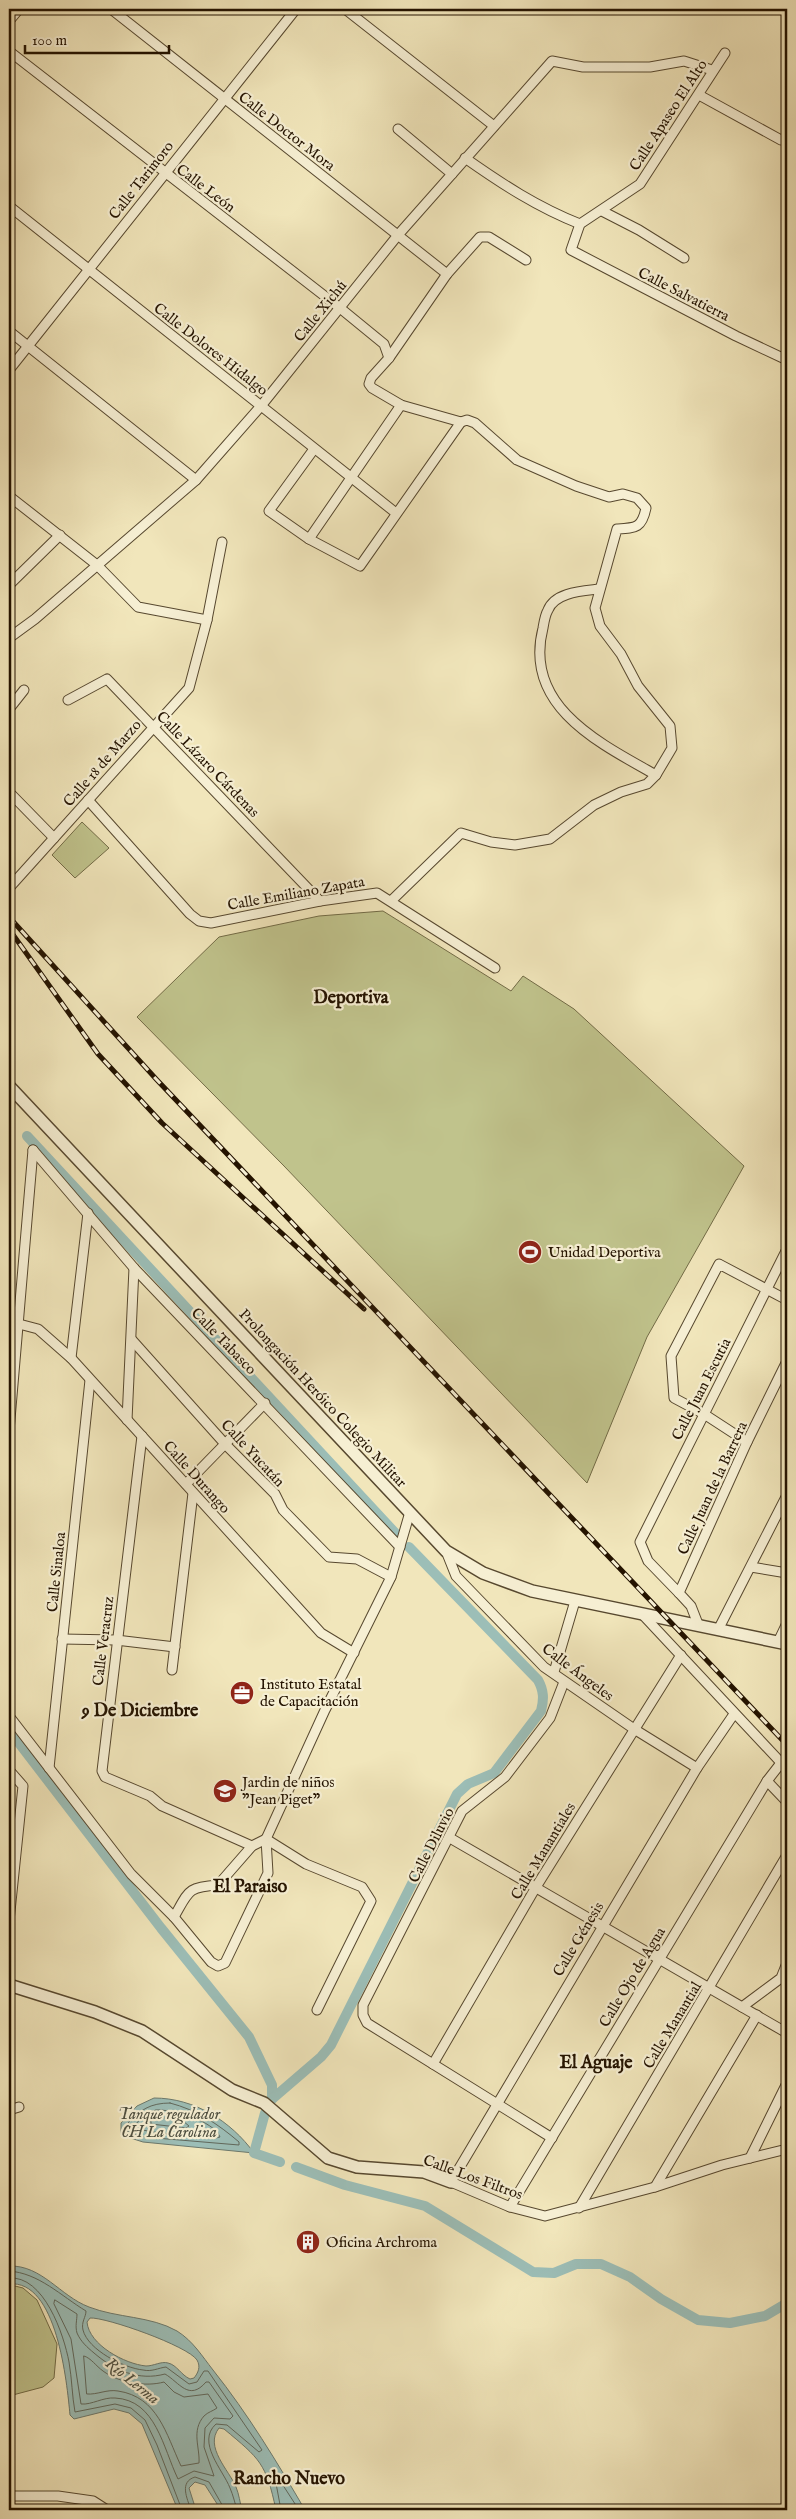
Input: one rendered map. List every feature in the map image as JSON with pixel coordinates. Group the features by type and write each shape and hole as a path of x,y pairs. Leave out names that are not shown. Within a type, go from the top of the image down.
{"street":[{"path":"9,21 19,9"},
{"name":"Calle Doctor Mora","path":"111,9 121,12 224,98 447,274"},
{"name":"Calle Tarimoro","path":"9,370 296,9"},
{"path":"345,9 494,126"},
{"name":"Calle León","path":"9,51 340,308 384,344 389,358"},
{"name":"Calle Apaseo El Alto","path":"580,224 586,218 602,211 640,184 698,95 712,70 725,53"},
{"name":"Calle Xichú","path":"9,638 35,619 196,480 261,406 398,235 552,61 583,66 650,67 684,61 712,70"},
{"path":"698,95 781,140"},
{"path":"398,129 452,174"},
{"path":"466,158 524,198 546,210 580,224"},
{"name":"Calle Dolores Hidalgo","path":"9,206 396,514"},
{"path":"602,211 639,230 684,258"},
{"name":"Calle Salvatierra","path":"580,224 571,250 710,323 787,360"},
{"path":"391,901 461,833 490,842 515,845 550,839 594,805 621,792 647,784 656,775 672,748 670,726 638,686 621,654 600,626 595,608 617,529 634,528 644,521 646,508 637,498 623,494 609,497 576,486 517,460 474,423 468,420 461,422 401,405 372,388 369,384 371,378 389,358 447,274 480,238 489,236 526,260"},
{"path":"9,331 196,480"},
{"path":"309,539 401,405"},
{"path":"314,449 269,511 309,539 360,566 461,422"},
{"path":"9,496 97,565 138,607 207,620"},
{"path":"9,585 60,535"},
{"name":"Calle 18 de Marzo","path":"9,888 152,726 189,688 207,620 222,542"},
{"path":"599,589 577,591 562,597 548,608 539,645 541,675 553,700 577,725 624,758 656,775"},
{"name":"Calle Lázaro Cárdenas","path":"68,700 107,679 320,901"},
{"path":"9,709 24,690"},
{"path":"9,792 54,838"},
{"name":"Calle Emiliano Zapata","path":"88,800 190,914 200,921 211,923 320,901 377,893 495,968"},
{"name":"Prolongación Heróico Colegio Militar","path":"9,1086 446,1551 483,1573 532,1591 574,1601 720,1628 783,1643"},
{"name":"Calle Tabasco","path":"19,1324 33,1150 134,1268 265,1403 400,1547"},
{"path":"71,1358 88,1213"},
{"name":"Calle Juan Escutia","path":"678,1593 648,1561 640,1542 787,1249"},
{"path":"747,1442 704,1414 674,1398 671,1356 719,1264 768,1288 787,1300"},
{"path":"127,1420 134,1268"},
{"path":"9,1432 19,1324"},
{"name":"Calle Durango","path":"19,1324 38,1329 71,1358 321,1633 354,1653"},
{"name":"Calle Yucatán","path":"132,1340 226,1445 275,1494 283,1510 329,1557 357,1559 392,1577"},
{"name":"Calle Juan de la Barrera","path":"678,1593 747,1442 787,1362"},
{"name":"Calle Sinaloa","path":"49,1768 90,1380"},
{"path":"186,1484 265,1403"},
{"name":"Calle Veracruz","path":"142,1436 116,1640 102,1771 106,1777 150,1796 162,1806 252,1846"},
{"path":"172,1670 194,1493"},
{"path":"720,1628 787,1496"},
{"path":"9,1716 131,1874 174,1917 210,1962 218,1966 226,1963 268,1873 266,1839 325,1710 392,1577 410,1512"},
{"name":"Calle Ángeles","path":"446,1551 456,1576 544,1667 554,1672 564,1682 634,1729 697,1768"},
{"path":"751,1567 787,1573"},
{"path":"678,1593 691,1606 698,1624"},
{"path":"554,1672 574,1601"},
{"path":"642,1614 784,1766"},
{"path":"783,1643 787,1623"},
{"path":"62,1639 116,1640 175,1647"},
{"name":"Calle Manantiales","path":"432,2064 536,1888 681,1656"},
{"name":"Calle Diluvio","path":"432,2064 367,2024 362,2015 363,2005 450,1838 462,1811 506,1777 550,1718 564,1682"},
{"name":"Calle Génesis","path":"451,2182 697,1768 734,1714"},
{"name":"Calle Ojo de Agua","path":"510,2207 767,1781 784,1766"},
{"path":"9,1770 23,1786 9,1921"},
{"path":"767,1781 787,1802"},
{"path":"450,1838 787,2033"},
{"path":"174,1917 188,1891 200,1886 218,1885 252,1846 266,1839"},
{"path":"266,1839 306,1864 362,1887 371,1901 317,2010"},
{"name":"Calle Manantial","path":"579,2208 787,1855"},
{"path":"742,2007 784,1980 787,1963"},
{"name":"Calle Los Filtros","path":"9,1985 95,2012 142,2031 232,2090 264,2104 328,2158 357,2167 424,2172 510,2207 545,2216 787,2149"},
{"path":"654,2187 757,2015"},
{"path":"432,2064 552,2138"},
{"path":"750,2158 787,2083"},
{"path":"9,2110 19,2107"},
{"path":"9,2496 58,2496 93,2500 107,2510"}],"green space":[{"path":"82,822 109,848 75,878 52,855"},
{"name":"Unidad Deportiva","path":"383,911 511,991 523,976 574,1009 744,1166 647,1337 587,1483 284,1166 137,1017 219,937 319,916"},
{"path":"9,2286 23,2288 37,2300 57,2344 54,2378 43,2387 9,2396"}],"water":[{"name":"Tanque regulador CH La Carolina","path":"154,2098 183,2102 210,2114 234,2131 254,2153 143,2142 121,2135 121,2123 137,2106"},
{"name":"Río Lerma","path":"9,2266 21,2267 31,2270 89,2307 100,2311 156,2322 183,2335 197,2349 250,2421 305,2510 276,2510 269,2482 260,2463 236,2439 224,2429 219,2428 215,2435 216,2451 233,2480 242,2510 221,2510 205,2485 195,2482 189,2488 196,2510 178,2510 142,2424 129,2413 114,2409 74,2419 70,2415 62,2358 49,2315 38,2298 25,2287 9,2284","holes":["90,2318 129,2327 179,2347 197,2360 199,2367 197,2374 194,2378 190,2379 168,2363 146,2366 128,2362 109,2352 101,2346 89,2330 87,2322"]}],"waterway":[{"path":"27,1136 398,1536"},
{"path":"271,2100 321,2057 331,2045 457,1794 468,1784 494,1773 541,1711 543,1703 543,1695 538,1680 409,1547"},
{"path":"9,1730 161,1928 249,2037 272,2085 272,2099"},
{"path":"265,2113 254,2153 280,2162"},
{"path":"296,2167 345,2185 425,2206 533,2272 554,2273 576,2264 601,2264 630,2277 661,2299 698,2320 730,2323 765,2316 787,2303"}],"railway":[{"path":"9,917 157,1080 787,1745"},
{"path":"9,929 98,1054 162,1123 364,1309"}],"place":[{"name":"Unidad Deportiva","path":"530,1252"},
{"name":"Instituto Estatal de Capacitación","path":"242,1693"},
{"name":"Jardin de niños \"Jean Piget\"","path":"225,1791"},
{"name":"Oficina Archroma","path":"308,2242"}],"district":[{"name":"Deportiva","path":"351,997"},
{"name":"9 De Diciembre","path":"140,1710"},
{"name":"El Paraiso","path":"250,1886"},
{"name":"El Aguaje","path":"596,2062"},
{"name":"Rancho Nuevo","path":"289,2478"}]}
